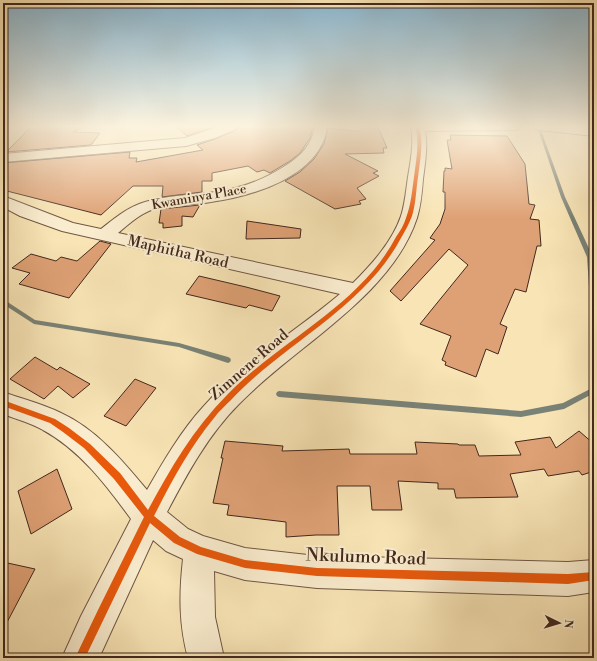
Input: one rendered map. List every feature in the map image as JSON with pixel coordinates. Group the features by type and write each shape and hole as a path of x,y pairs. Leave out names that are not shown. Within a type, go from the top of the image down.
{"street":[{"path":"3,158 16,157"},
{"name":"Kwaminya Place","path":"105,235 124,219 146,206 232,194 260,186 278,178 300,163 306,157"},
{"name":"Zimnene Road","path":"80,658 149,517 184,453 212,415 264,365 333,312 357,291 384,261 398,240 407,222 413,199 418,170 418,157"},
{"name":"Maphitha Road","path":"3,201 46,220 105,235 357,291"},
{"name":"Nkulumo Road","path":"3,403 52,421 66,430 87,446 117,476 149,517 177,540 200,551 246,564 317,572 568,579 594,576"},
{"path":"200,551 196,609 199,631 206,658"}],"building":[{"path":"74,157 129,157 137,158 136,162 165,157 295,157 270,173 264,170 257,172 248,166 212,173 212,181 202,181 202,192 162,197 163,186 133,186 101,215 3,190 3,163"},
{"path":"315,157 351,157 378,171 373,173 379,176 357,188 366,199 359,201 361,204 335,209 285,181 300,172"},
{"path":"450,157 520,157 525,164 529,204 535,205 530,219 539,220 541,246 537,246 526,292 515,289 500,324 507,327 498,354 486,349 476,377 445,365 446,362 442,360 451,336 420,324 468,265 449,249 401,301 390,291 435,240 430,238 440,224 445,209 445,192 443,192 444,171 445,168 452,169"},
{"path":"200,205 193,217 182,216 182,226 163,228 163,223 159,223 161,209"},
{"path":"247,221 301,229 300,238 246,239"},
{"path":"100,241 111,244 69,298 19,284 30,273 12,268 31,254 56,261 61,257 77,261"},
{"path":"199,276 280,296 272,311 249,305 246,308 186,294"},
{"path":"35,357 57,370 60,367 90,384 73,398 58,386 44,399 10,379"},
{"path":"135,379 156,388 126,426 104,416"},
{"path":"579,431 594,444 594,471 582,475 579,471 548,476 544,469 510,474 518,497 456,498 454,489 438,489 438,483 398,481 402,510 372,510 370,486 337,486 339,535 286,537 286,522 227,515 229,505 213,503 223,458 221,458 225,441 283,446 282,451 349,449 350,454 417,454 415,442 458,444 475,445 479,456 521,455 515,442 550,437 556,448"},
{"path":"57,469 72,509 31,534 18,491"},
{"path":"3,562 35,569 3,630"}],"waterway":[{"path":"549,157 563,197 590,257 594,315"},
{"path":"3,301 34,322 179,345 228,360"},
{"path":"279,394 521,414 564,406 594,390"}],"cycle path":[{"path":"80,658 162,492 180,461 211,416 252,376 327,317 351,296 373,274 392,250 409,217 419,157"},
{"path":"3,403 52,421 66,430 87,446 117,476 149,517 177,540 200,551 245,564 317,572 568,579 594,576"}]}
